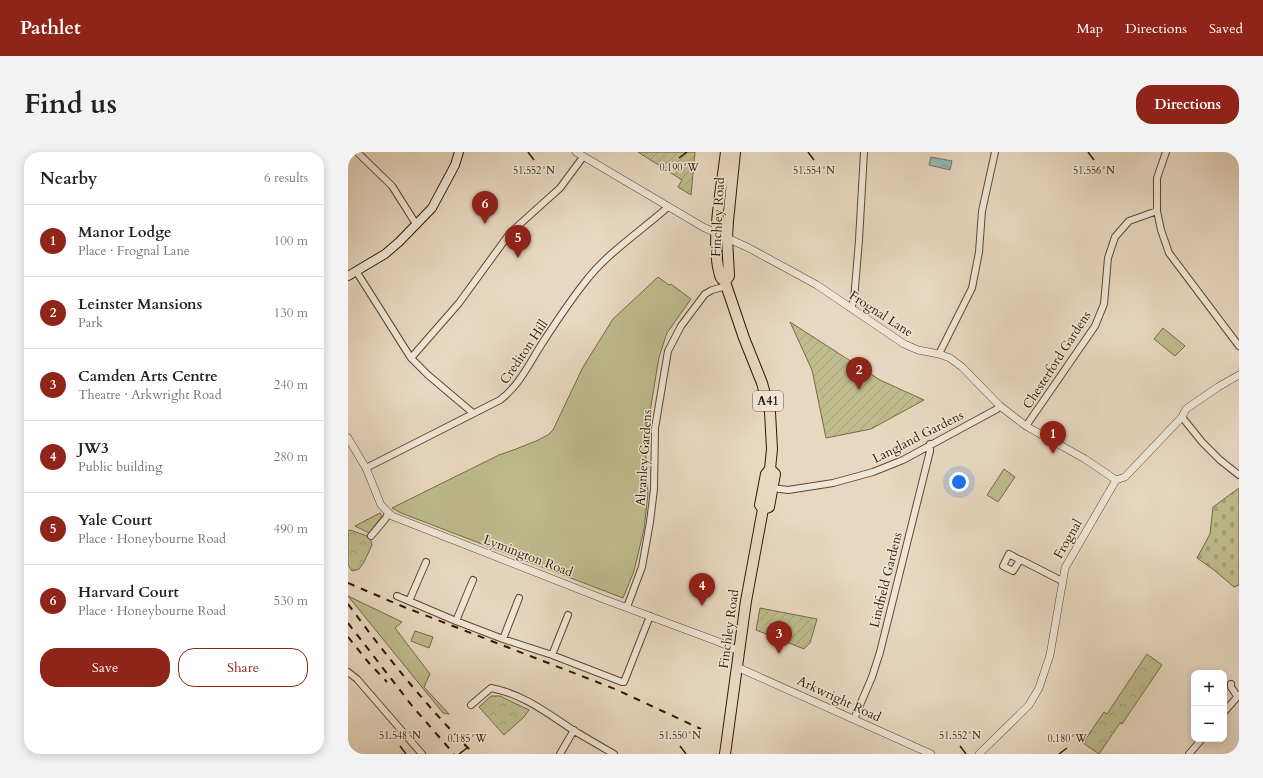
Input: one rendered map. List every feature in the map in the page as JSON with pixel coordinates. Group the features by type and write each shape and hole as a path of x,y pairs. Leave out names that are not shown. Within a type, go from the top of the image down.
{"highway":[{"name":"Finchley Road","path":"725,754 739,651 763,509 760,505 766,474 770,469 772,434 767,399 726,284 720,277 716,234 726,152"},
{"name":"Finchley Road","path":"726,284 729,276 727,238 735,152"},
{"name":"Finchley Road","path":"763,509 769,507 775,474 770,469"}],"main road":[{"path":"351,273 385,254 399,242 432,208 455,165 459,152"}],"street":[{"path":"357,152 392,186 416,224"},
{"name":"Frognal Lane","path":"576,152 716,234 749,248 816,285 904,344 918,350 940,354 950,358 962,367 1000,406 1026,426 1086,459 1116,480"},
{"path":"851,308 854,300 859,248 864,152"},
{"path":"940,354 972,288 979,252 982,212 995,152"},
{"path":"1166,152 1157,178 1157,211 1161,230 1170,253 1239,346"},
{"path":"411,358 459,303 510,233 560,188 583,157"},
{"name":"Crediton Hill","path":"366,468 509,394 585,282 602,263 668,207"},
{"name":"Chesterford Gardens","path":"1026,426 1095,326 1104,304 1108,258 1115,237 1129,222 1157,211"},
{"path":"351,273 411,358 428,375 473,413"},
{"name":"Alvanley Gardens","path":"626,607 642,567 650,522 654,488 655,428 668,351 681,326 705,294 726,284"},
{"name":"Frognal","path":"979,754 1029,705 1039,688 1050,655 1065,568 1116,480 1125,477 1182,417 1186,409 1218,387 1239,375"},
{"name":"Langland Gardens","path":"772,488 788,490 833,483 873,472 903,460 1000,406"},
{"path":"1182,417 1202,442 1220,460 1239,475"},
{"name":"Lymington Road","path":"348,438 366,468 378,500 388,513 396,518 739,651"},
{"name":"Lindfield Gardens","path":"854,719 872,677 880,652 930,451 930,444"},
{"path":"371,536 386,518 388,513"},
{"path":"1020,560 1062,581"},
{"path":"409,601 426,562"},
{"path":"456,621 473,580"},
{"path":"397,596 456,621 503,639 552,654 619,682 624,682 650,616"},
{"path":"503,639 519,598"},
{"path":"552,654 568,615"},
{"name":"Arkwright Road","path":"737,667 931,754"},
{"path":"348,672 357,679 422,754"},
{"path":"1227,708 1238,695 1231,688 1231,684"},
{"path":"470,705 491,688 512,694 539,706 574,730 614,754"},
{"path":"560,754 574,730"},
{"path":"1189,754 1199,742"}],"green space":[{"path":"638,152 695,152 691,195 678,187 682,180"},
{"path":"658,277 669,285 671,284 691,299 667,333 659,357 645,442 648,494 644,529 634,571 623,598 401,513 392,508 499,455 548,435 553,430 583,367 613,319"},
{"path":"790,322 880,380 924,400 871,429 826,438 812,370"},
{"path":"1163,328 1185,346 1175,356 1154,339"},
{"path":"1004,469 1015,477 998,502 987,495"},
{"path":"1239,488 1239,585 1234,587 1197,558 1210,534 1213,507"},
{"path":"380,513 382,516 369,533 355,526"},
{"path":"350,530 370,537 372,545 359,569 352,571 348,565 348,531"},
{"path":"348,596 402,622 395,628 430,674 424,687 449,714 443,713"},
{"path":"760,608 817,619 810,643 804,649 756,630"},
{"path":"415,631 433,637 429,648 411,641"},
{"path":"1147,654 1162,665 1122,724 1120,723 1099,754 1083,743 1104,712 1107,714"},
{"path":"491,696 500,696 529,710 524,717 504,735 479,707"}],"water":[{"path":"931,157 952,161 950,170 929,165"}],"railway":[{"path":"348,583 404,607 615,689 701,729"},
{"path":"348,604 408,682 440,719 474,754"},
{"path":"348,623 413,707 454,754"},
{"path":"348,637 387,682"}],"place":[{"name":"Harvard Court","path":"485,224"},
{"name":"Yale Court","path":"518,258"},
{"name":"Leinster Mansions","path":"859,390"},
{"name":"Manor Lodge","path":"1053,454"},
{"name":"JW3","path":"702,606"},
{"name":"Camden Arts Centre","path":"779,654"}]}
